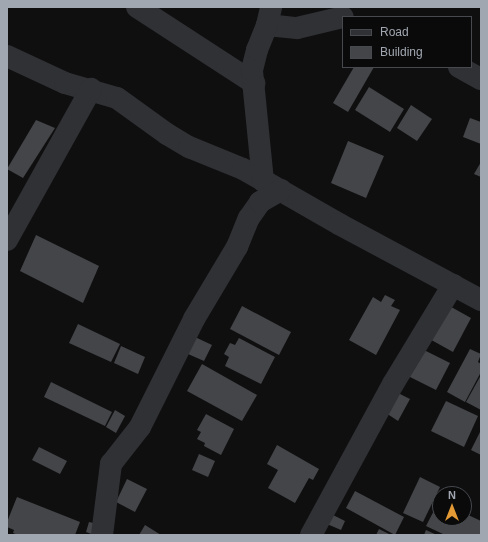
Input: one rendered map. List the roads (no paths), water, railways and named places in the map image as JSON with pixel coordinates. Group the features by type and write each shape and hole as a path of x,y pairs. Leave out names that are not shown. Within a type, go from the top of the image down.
{"street":[{"path":"137,7 254,83"},
{"path":"102,535 111,464 140,427 190,326 220,272 237,247 250,218 272,186 252,70 256,50 269,16 297,28 342,17"},
{"path":"7,56 65,83 91,89 117,98 167,134 189,147 244,169 339,224 481,300"},
{"path":"461,68 481,79"},
{"path":"7,240 91,89"},
{"path":"311,535 393,384 453,285"}]}
